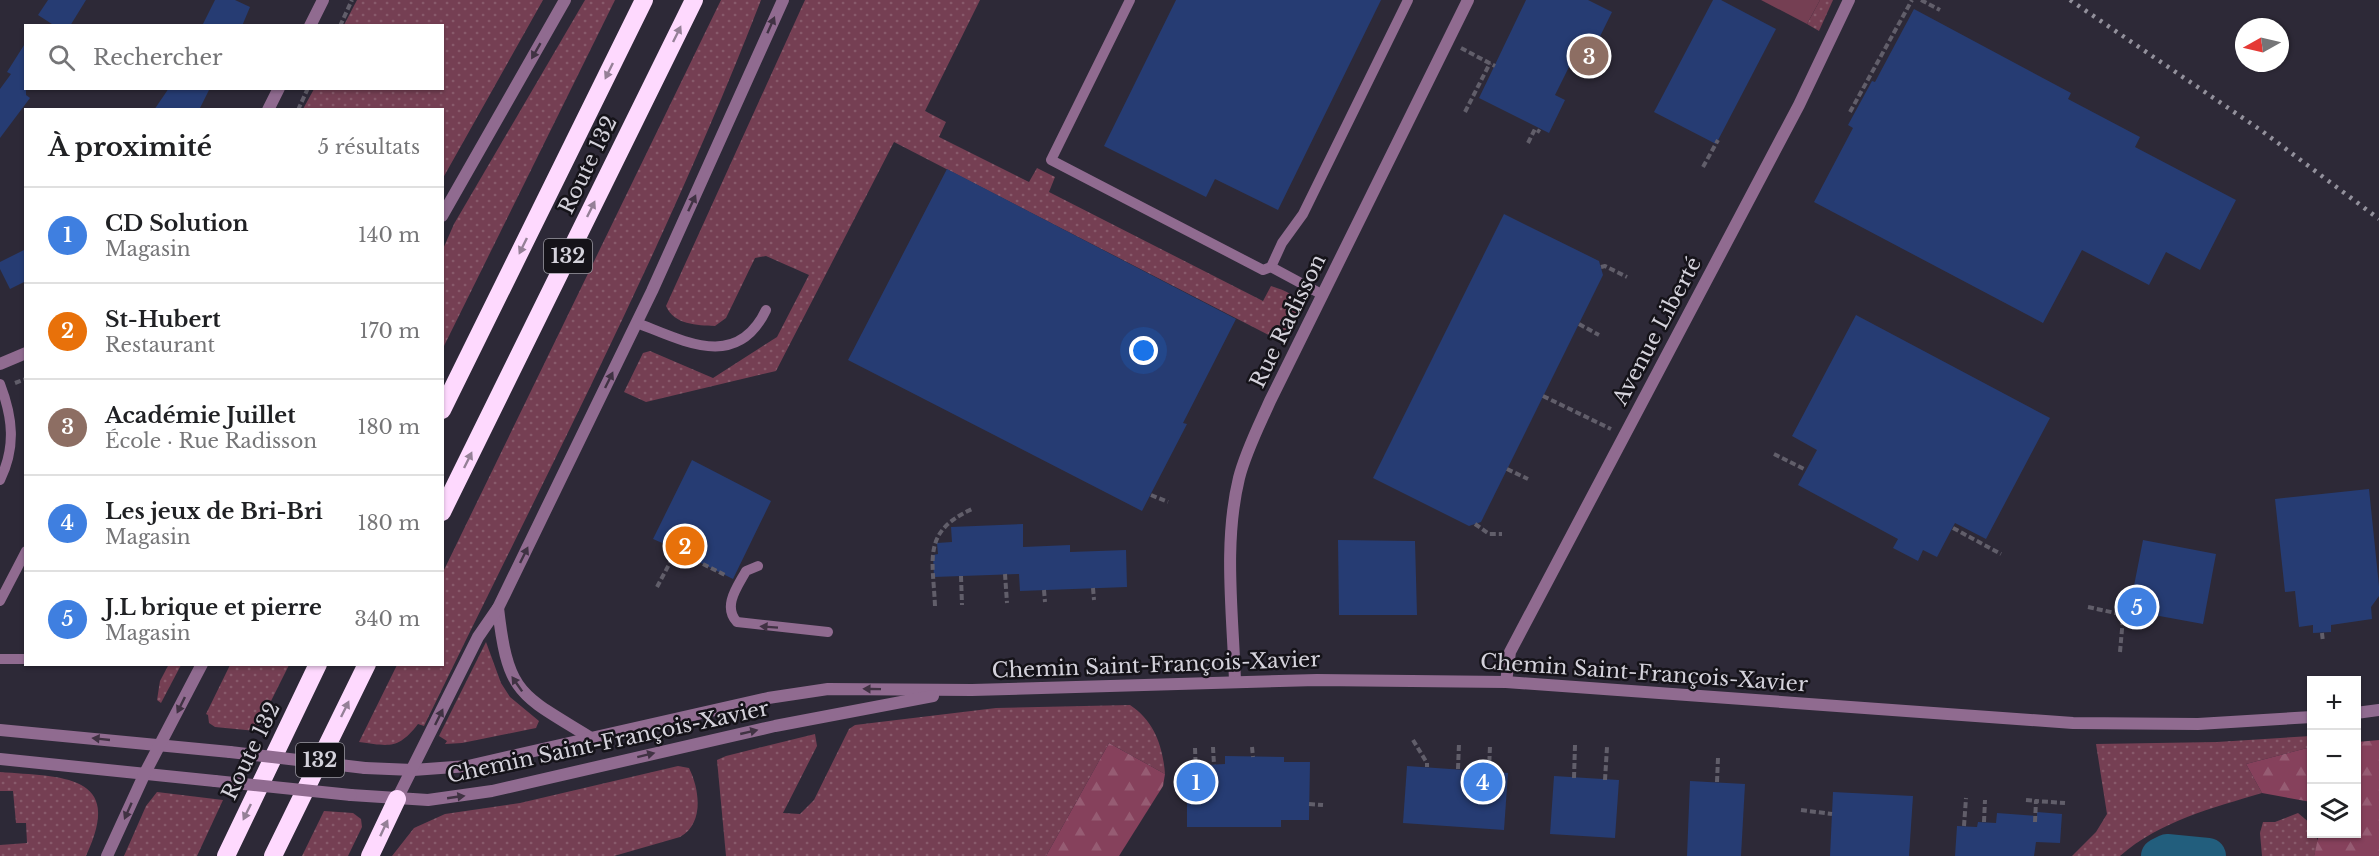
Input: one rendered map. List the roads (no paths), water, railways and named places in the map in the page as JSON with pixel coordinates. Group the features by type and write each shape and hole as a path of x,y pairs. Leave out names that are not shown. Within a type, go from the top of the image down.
{"highway":[{"name":"Route 132","path":"444,406 644,0"},
{"name":"Route 132","path":"444,508 694,0"},
{"name":"Route 132","path":"226,856 317,666"},
{"name":"132","path":"273,856 367,666"},
{"path":"370,856 397,800"}],"street":[{"path":"311,24 323,0"},
{"path":"444,212 565,0"},
{"path":"397,800 478,637 498,608 637,323 783,0"},
{"name":"Rue Radisson","path":"1235,682 1232,547 1240,478 1258,428 1468,0"},
{"name":"Avenue Liberté","path":"1506,682 1510,652 1799,105 1849,0"},
{"path":"269,108 278,90"},
{"path":"0,364 24,354"},
{"path":"498,608 503,652 516,685 538,706 591,738"},
{"path":"107,856 145,773 200,666"},
{"name":"Chemin Saint-François-Xavier","path":"0,730 230,752 365,768 413,770 479,764 807,691 972,690 1235,682 1506,682 2073,723 2198,724 2307,717"},
{"name":"Chemin Saint-François-Xavier","path":"0,759 397,800 428,800 492,791 831,714 972,690"},
{"path":"2361,712 2379,710"}],"lane":[{"path":"1130,0 1051,160 1263,270 1271,267 1282,243 1303,214 1408,0"},
{"path":"1271,267 1323,295"},
{"path":"637,323 713,348 734,344 753,332 766,310"},
{"path":"0,384 10,420 0,480"},
{"path":"0,601 24,555"},
{"path":"758,566 746,571 731,601 730,613 737,622 828,632"},
{"path":"0,659 24,659"}],"waterway":[{"path":"2159,856 2167,852 2208,856"}],"railway":[{"path":"2070,0 2262,131 2379,219"}],"place":[{"name":"Académie Juillet","path":"1589,56"},
{"name":"St-Hubert","path":"685,546"},
{"name":"J.L brique et pierre","path":"2137,607"},
{"name":"CD Solution","path":"1196,782"},
{"name":"Les jeux de Bri-Bri","path":"1483,782"}]}
